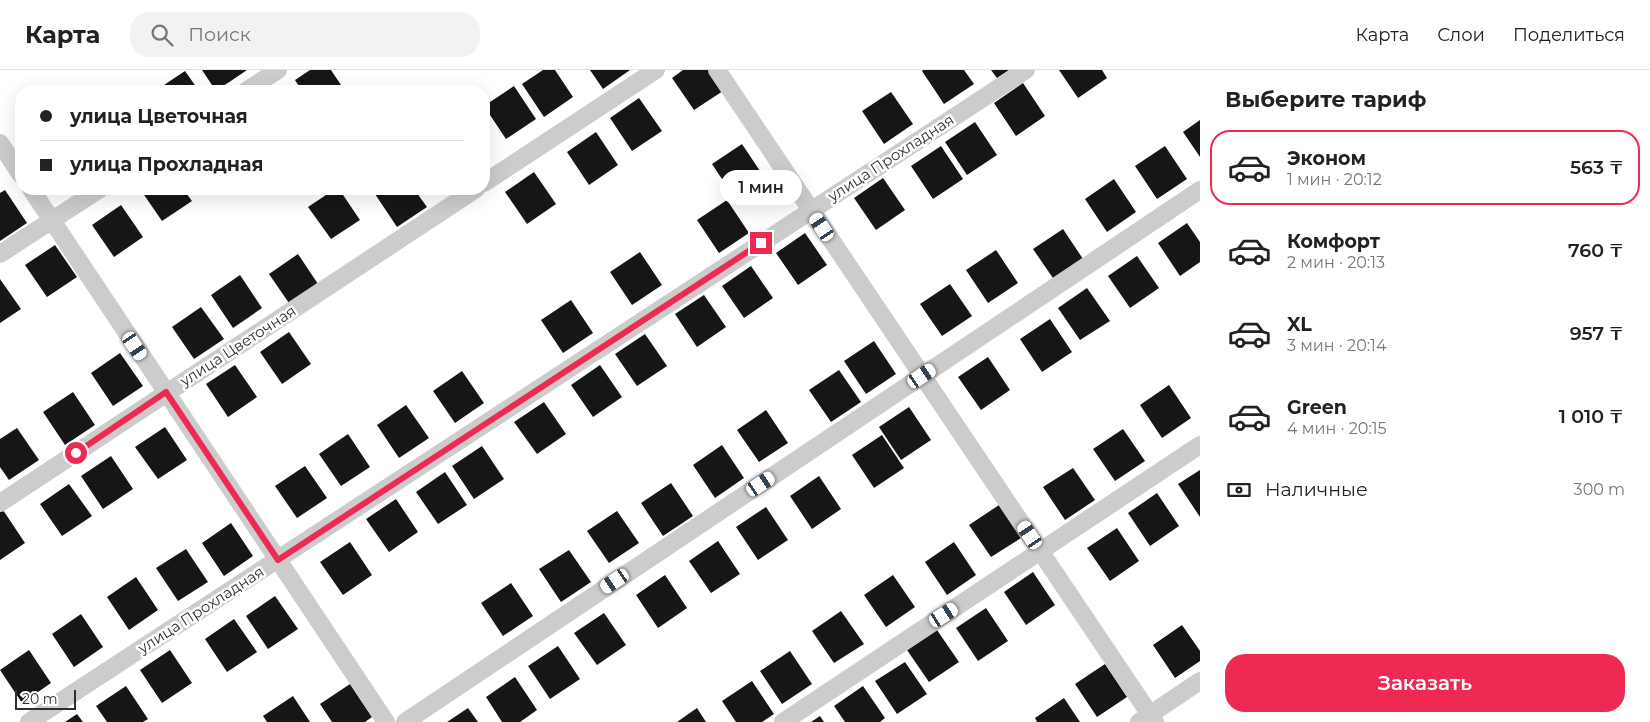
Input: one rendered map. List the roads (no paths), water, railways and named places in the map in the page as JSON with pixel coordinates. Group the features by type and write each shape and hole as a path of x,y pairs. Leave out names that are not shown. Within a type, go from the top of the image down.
{"street":[{"path":"255,85 278,70"},
{"path":"490,180 656,70"},
{"path":"717,70 1040,551 1148,720 1200,681"},
{"name":"улица Прохладная","path":"29,722 1026,70"},
{"path":"0,143 15,166"},
{"path":"405,722 1200,190"},
{"path":"35,195 386,722"},
{"path":"0,254 91,195"},
{"name":"улица Цветочная","path":"0,504 166,392 467,195"},
{"path":"783,722 1200,445"}]}
